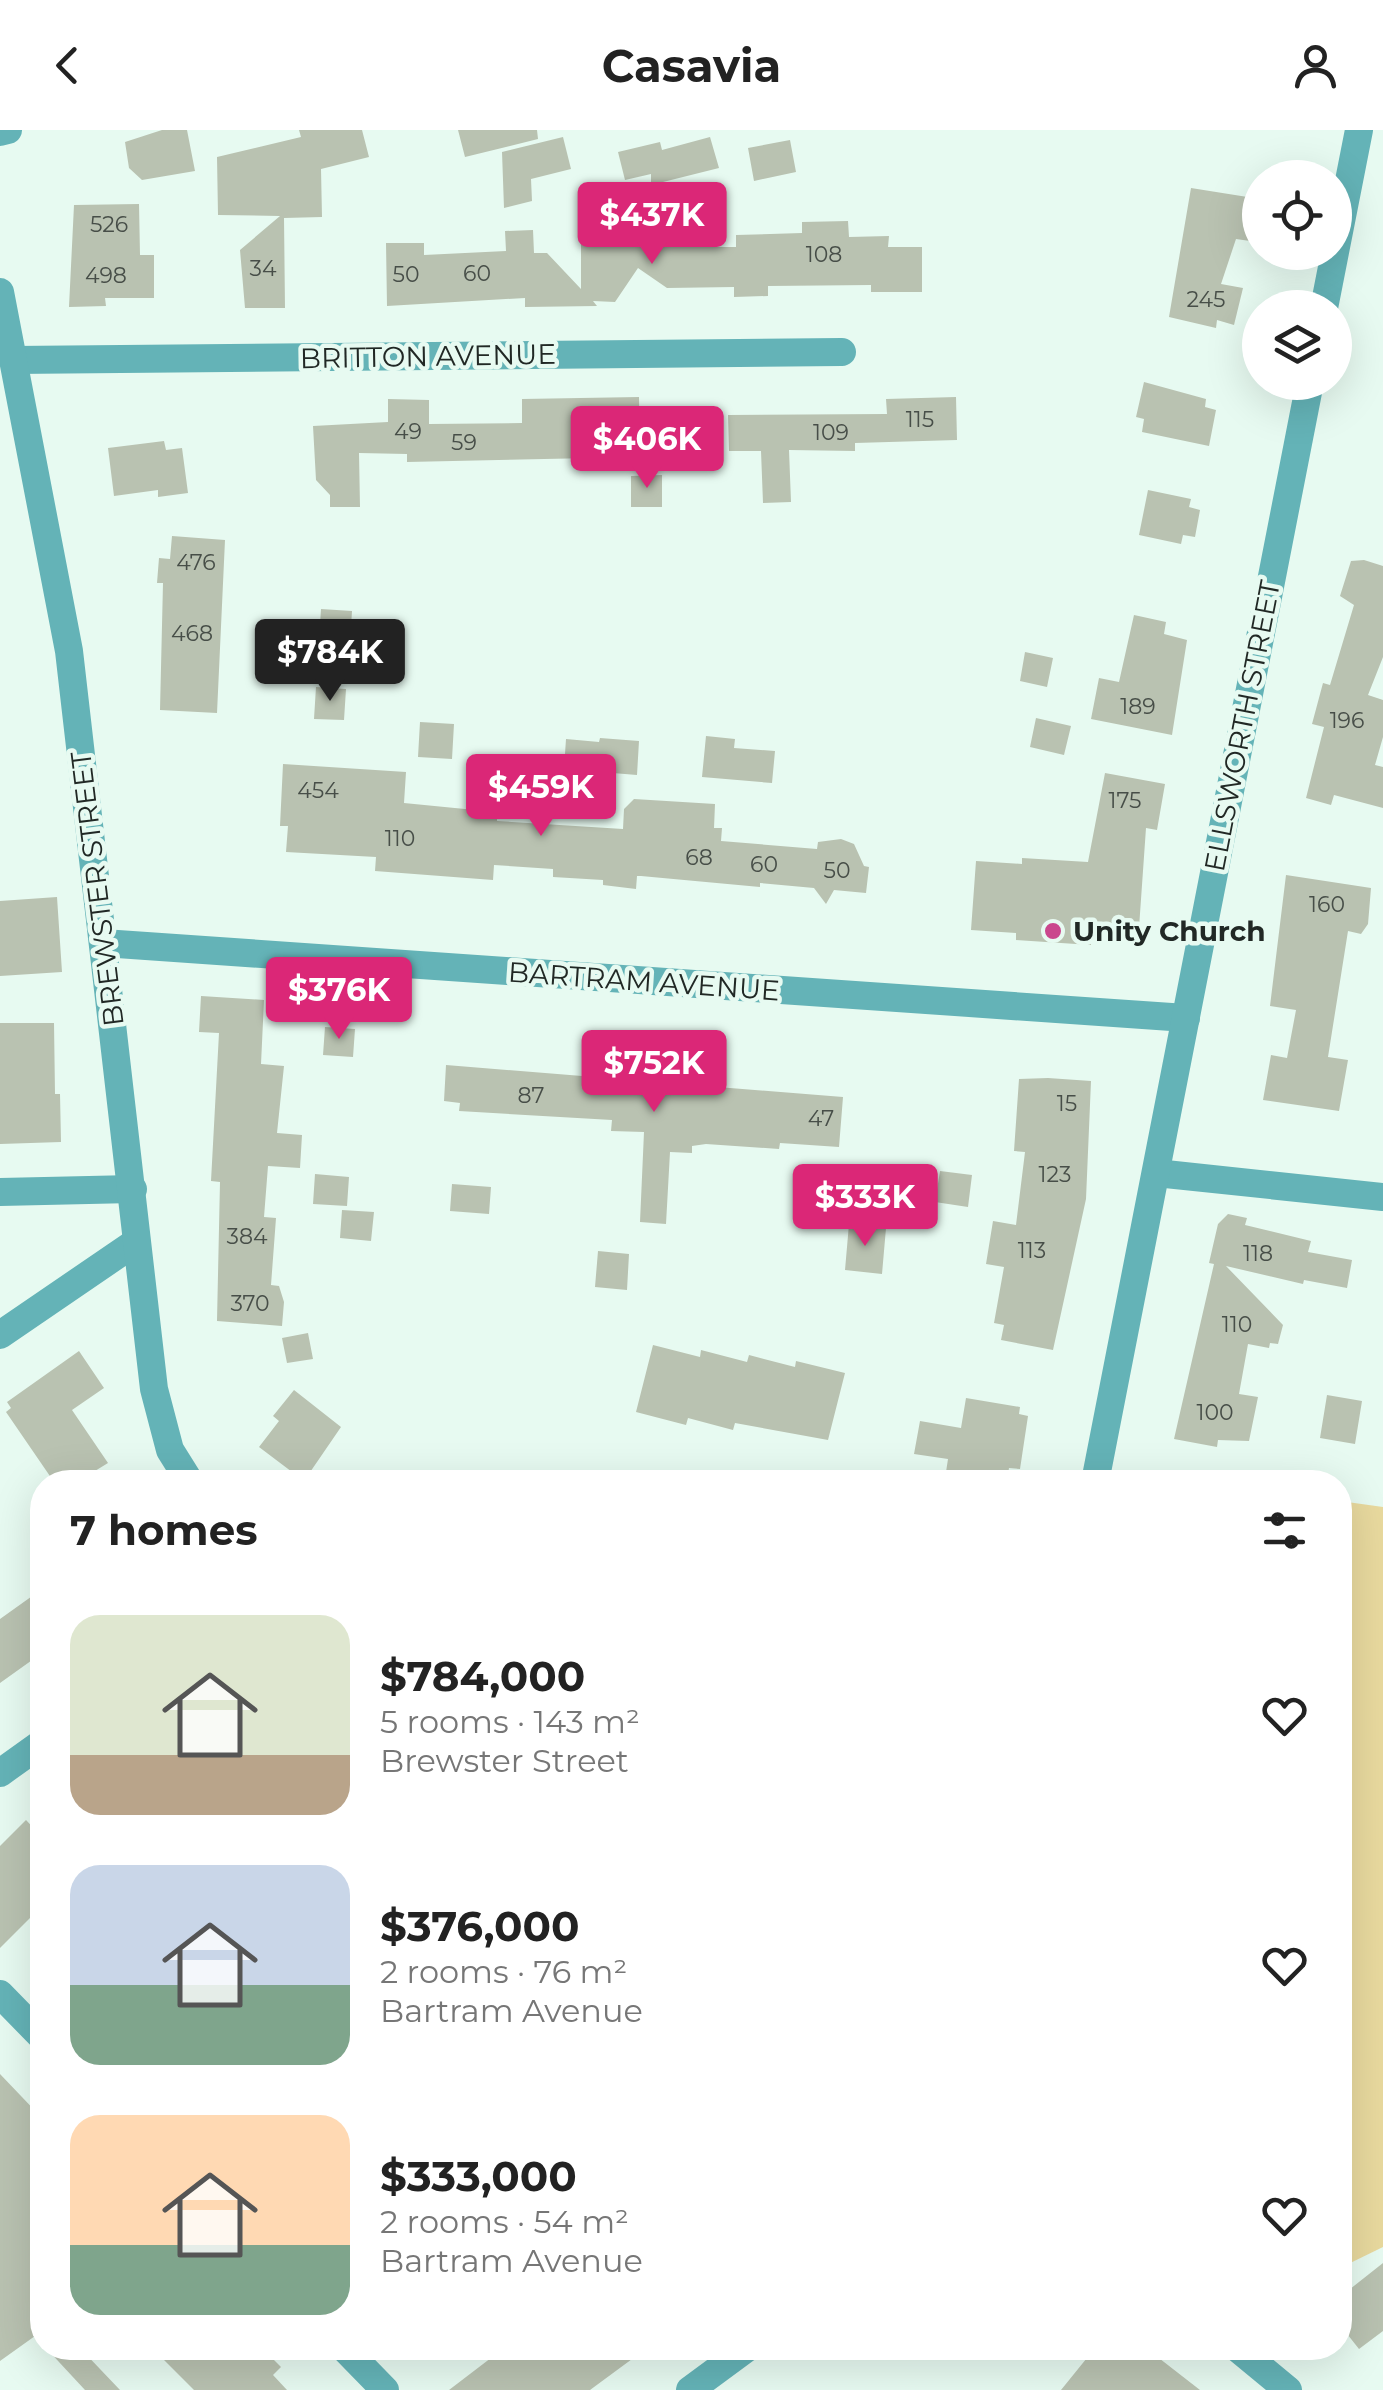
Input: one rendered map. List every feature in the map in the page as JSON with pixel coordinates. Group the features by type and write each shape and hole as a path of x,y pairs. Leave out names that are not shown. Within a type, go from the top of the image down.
{"street":[{"path":"0,132 8,130"},
{"path":"1352,166 1359,130"},
{"name":"BREWSTER STREET","path":"0,292 68,651 133,1188 136,1242 162,1429 184,1470"},
{"name":"BRITTON AVENUE","path":"14,360 842,352"},
{"name":"ELLSWORTH STREET","path":"1097,1470 1306,400"},
{"name":"BARTRAM AVENUE","path":"103,943 1186,1018"},
{"path":"1156,1173 1383,1197"},
{"path":"0,1192 133,1188"},
{"path":"0,1335 136,1242"},
{"path":"0,1773 30,1752"},
{"path":"0,1994 30,2025"},
{"path":"356,2360 385,2390"},
{"path":"690,2390 731,2360"},
{"path":"1252,2360 1288,2390"}],"shaded area":[{"path":"1352,1503 1383,1507 1383,2247 1352,2262"}],"building":[{"path":"162,130 187,130 195,171 142,180 129,168 125,142"},
{"path":"299,130 362,130 369,157 321,169 322,217 284,218 285,308 245,308 240,250 280,216 218,215 217,157 301,137"},
{"path":"458,130 537,130 538,139 465,157"},
{"path":"563,137 571,169 531,179 532,201 504,208 502,152"},
{"path":"710,137 719,168 651,185 651,174 625,180 618,152 660,142 662,150"},
{"path":"790,140 796,172 754,181 748,148"},
{"path":"1191,188 1242,196 1242,240 1236,239 1221,284 1243,288 1234,325 1217,320 1216,328 1169,317"},
{"path":"139,204 140,255 154,255 154,298 105,298 106,306 69,307 74,205"},
{"path":"848,221 849,237 889,236 888,247 922,247 922,292 871,292 871,285 768,286 768,296 734,297 734,287 667,288 638,268 615,302 593,301 597,306 525,307 525,298 387,306 386,243 424,243 424,255 506,251 505,231 533,230 534,253 547,253 581,289 581,230 666,229 666,247 736,247 736,235 802,233 802,222"},
{"path":"1144,382 1206,399 1205,407 1216,410 1209,446 1142,432 1144,419 1136,417"},
{"path":"639,397 640,457 407,462 407,454 359,453 360,507 330,507 330,495 316,480 313,426 388,422 388,399 429,400 429,424 522,423 522,399"},
{"path":"956,397 957,440 855,443 855,451 789,450 791,502 763,503 761,451 729,451 728,415 887,414 886,399"},
{"path":"164,441 166,450 182,448 188,493 158,497 158,490 114,496 108,448"},
{"path":"662,475 662,507 631,507 631,476"},
{"path":"1148,490 1191,499 1189,507 1200,510 1195,537 1183,535 1181,544 1139,535"},
{"path":"172,536 225,540 217,713 160,710 163,583 157,583 159,558 170,559"},
{"path":"1351,561 1383,566 1383,657 1368,695 1383,700 1383,737 1375,765 1383,767 1383,808 1334,795 1331,805 1306,798 1324,727 1312,724 1323,683 1330,685 1354,605 1340,596"},
{"path":"321,609 352,611 350,642 319,640"},
{"path":"1134,615 1166,622 1164,634 1187,640 1172,735 1091,719 1099,678 1119,682"},
{"path":"1025,652 1053,658 1047,687 1020,681"},
{"path":"316,687 346,689 344,720 314,719"},
{"path":"1036,718 1071,726 1064,755 1030,747"},
{"path":"420,722 454,724 452,759 418,757"},
{"path":"706,736 735,739 734,748 775,751 772,783 702,777"},
{"path":"600,738 639,741 637,775 564,769 566,739 599,742"},
{"path":"283,764 406,772 404,803 475,810 474,814 497,816 497,821 623,829 624,809 634,799 715,804 714,828 722,828 721,841 817,849 818,842 841,839 854,844 864,866 869,867 866,893 834,890 826,904 814,888 637,876 636,889 603,885 603,880 553,877 553,869 494,865 493,880 375,871 376,857 286,852 288,826 280,826"},
{"path":"1105,773 1165,784 1157,830 1146,828 1138,942 1091,938 1091,945 1016,940 1016,933 971,930 976,861 1022,864 1022,858 1088,862"},
{"path":"1286,875 1371,888 1368,924 1361,934 1348,931 1328,1057 1348,1060 1339,1111 1263,1100 1271,1055 1287,1058 1296,1010 1270,1006"},
{"path":"57,897 62,972 0,976 0,901"},
{"path":"201,996 264,1000 261,1064 284,1066 277,1133 302,1135 300,1168 268,1166 264,1217 276,1218 271,1285 279,1286 284,1302 282,1326 217,1321 220,1182 211,1181 219,1033 199,1032"},
{"path":"0,1023 54,1023 55,1094 60,1094 61,1142 0,1144"},
{"path":"325,1027 355,1029 353,1057 323,1055"},
{"path":"446,1065 843,1097 839,1147 780,1143 779,1149 706,1144 692,1146 692,1153 670,1152 666,1224 640,1222 644,1132 611,1131 612,1120 459,1111 460,1103 444,1101"},
{"path":"1019,1079 1091,1081 1086,1199 1053,1350 1001,1340 1004,1325 994,1323 1004,1267 986,1264 993,1221 1016,1225 1025,1152 1014,1151"},
{"path":"940,1171 972,1175 968,1207 935,1202"},
{"path":"315,1174 349,1177 347,1206 313,1204"},
{"path":"452,1184 491,1187 489,1214 450,1211"},
{"path":"342,1210 374,1212 371,1241 340,1238"},
{"path":"1228,1214 1247,1218 1245,1225 1311,1241 1308,1252 1352,1260 1347,1288 1304,1280 1303,1284 1226,1266 1283,1325 1278,1344 1270,1343 1269,1348 1248,1344 1239,1394 1258,1397 1249,1441 1218,1440 1217,1447 1174,1439 1214,1264 1209,1263 1218,1224"},
{"path":"849,1224 886,1228 882,1274 845,1270"},
{"path":"598,1251 629,1254 627,1290 595,1287"},
{"path":"308,1333 313,1359 287,1363 282,1338"},
{"path":"653,1345 700,1357 701,1350 747,1362 749,1355 795,1367 796,1361 845,1373 828,1440 735,1423 733,1430 688,1418 686,1425 636,1412"},
{"path":"79,1351 104,1388 72,1410 108,1463 97,1470 46,1470 6,1412 11,1408 7,1402"},
{"path":"294,1390 341,1427 312,1470 289,1470 259,1447 279,1421 273,1416"},
{"path":"1327,1395 1362,1401 1355,1444 1320,1438"},
{"path":"966,1398 1020,1407 1019,1414 1028,1416 1020,1469 946,1470 948,1459 914,1454 920,1421 961,1428"},
{"path":"30,1598 30,1662 0,1683 0,1619"},
{"path":"26,1820 30,1824 30,1918 0,1948 0,1846"},
{"path":"0,2074 30,2105 30,2340 0,2361"},
{"path":"1383,2263 1383,2331 1359,2349 1352,2340 1352,2288"},
{"path":"57,2360 91,2360 120,2390 85,2390"},
{"path":"164,2360 274,2360 281,2367 273,2375 287,2390 194,2390"},
{"path":"488,2360 631,2360 590,2390 449,2390"},
{"path":"1085,2360 1161,2360 1200,2390 1061,2390"}],"place":[{"name":"Unity Church","path":"1053,931"}]}
